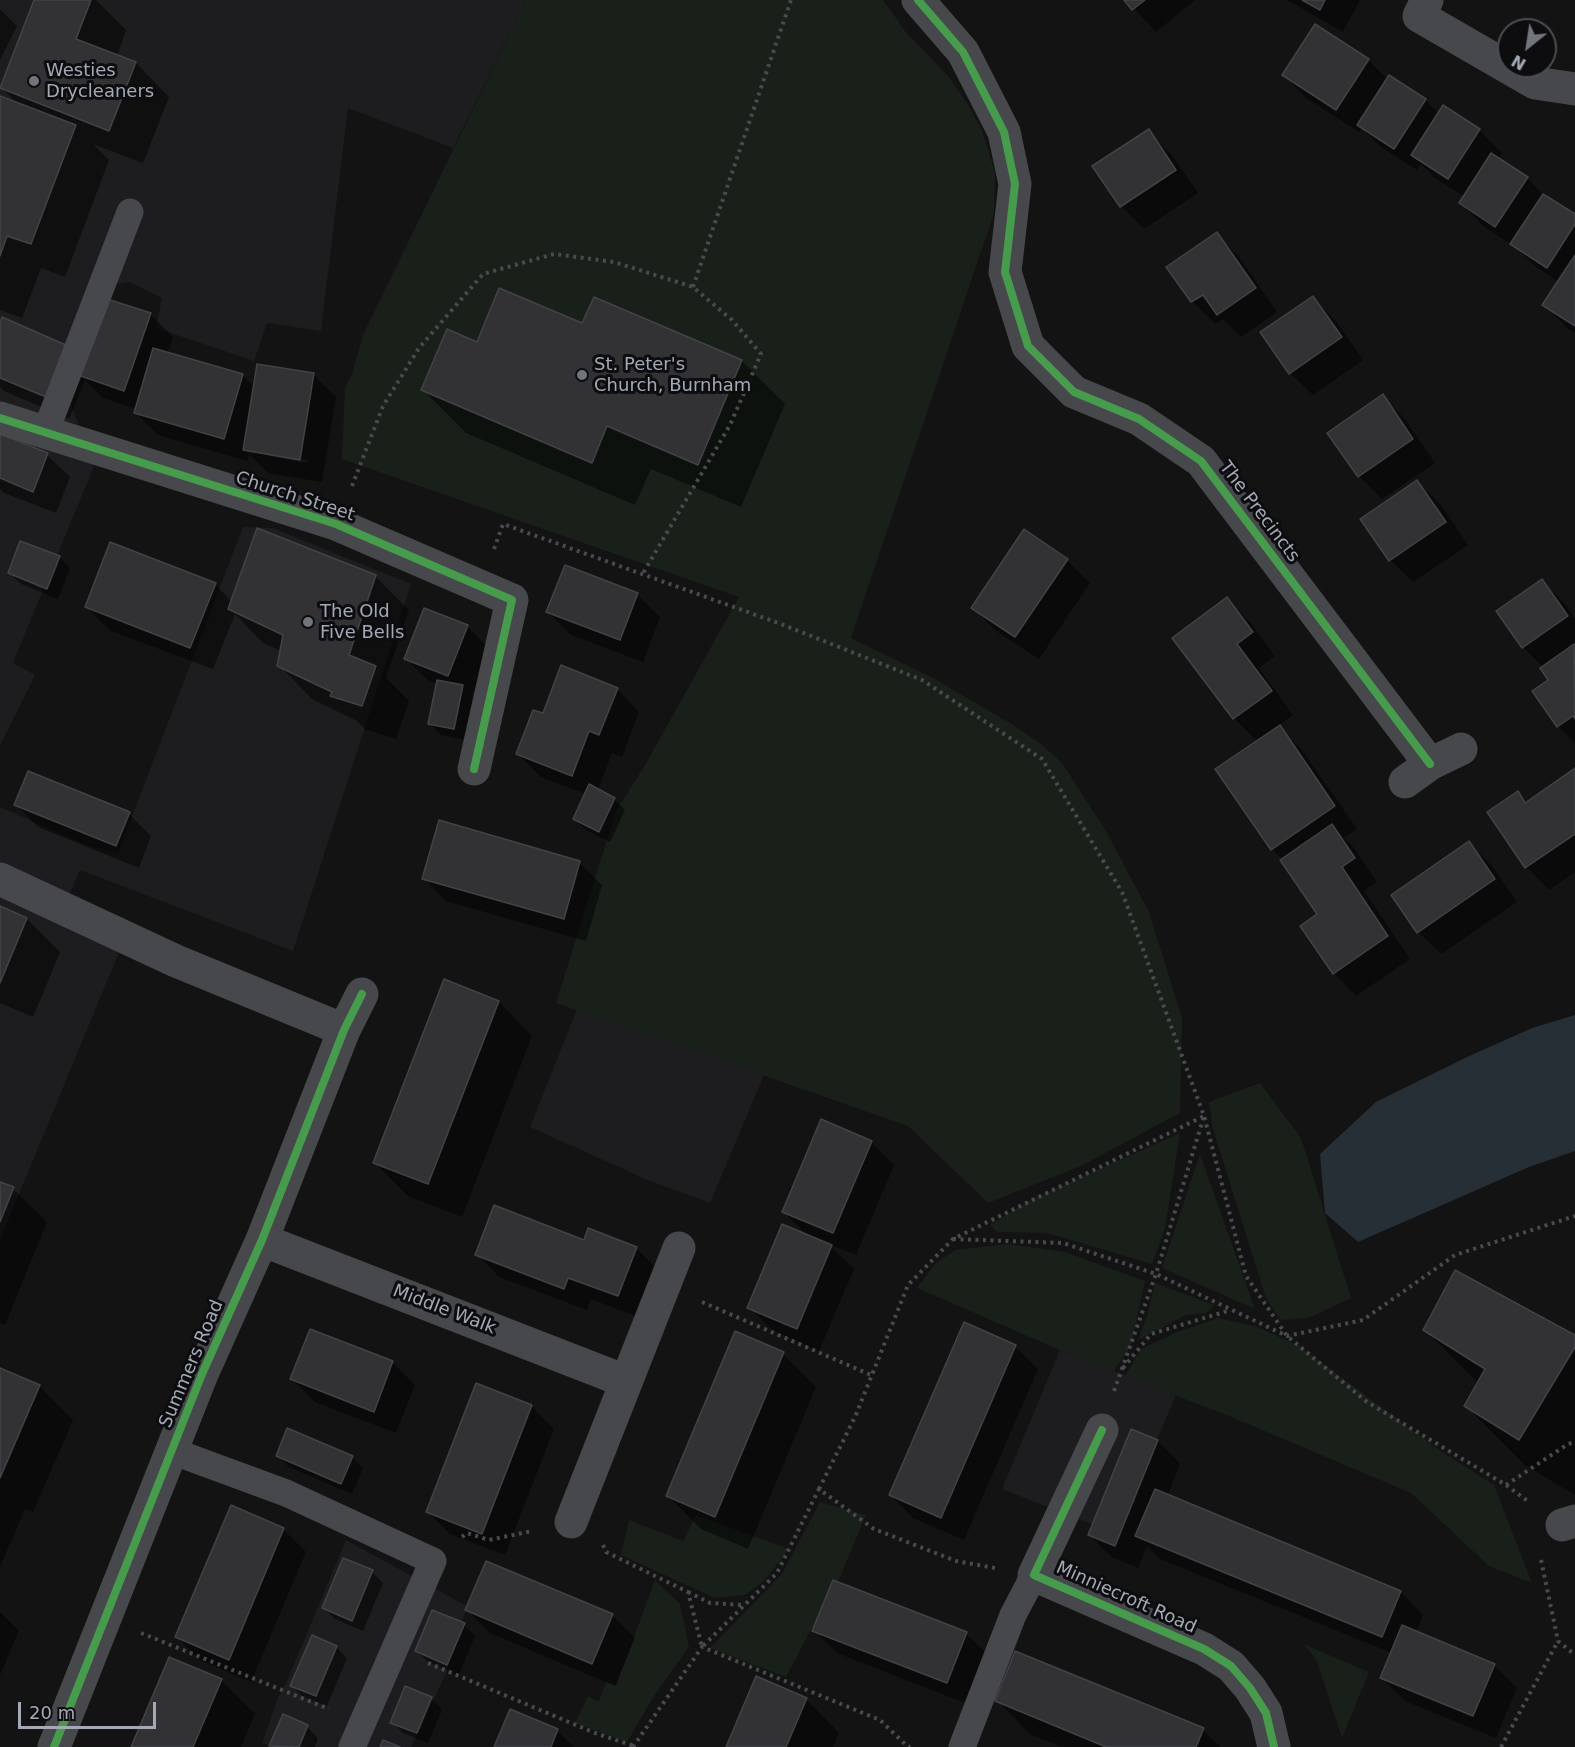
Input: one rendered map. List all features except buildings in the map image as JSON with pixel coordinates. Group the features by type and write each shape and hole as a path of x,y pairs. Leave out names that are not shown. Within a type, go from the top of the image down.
{"street":[{"name":"The Precincts","path":"918,0 963,52 1004,132 1015,184 1005,272 1028,346 1074,392 1139,419 1201,461 1418,773 1461,749"},
{"path":"1427,0 1419,16 1535,83 1575,89"},
{"name":"Church Street","path":"0,418 336,524 512,600 474,769"},
{"path":"0,879 176,961 344,1030"},
{"name":"Summers Road","path":"54,1747 202,1374 262,1240 344,1030 362,994"},
{"name":"Middle Walk","path":"262,1240 625,1381"},
{"path":"571,1522 679,1248"},
{"name":"Minniecroft Road","path":"1102,1430 1034,1575 1194,1644 1231,1666 1250,1688 1266,1713 1274,1747"}],"lane":[{"path":"45,433 130,212"},
{"path":"172,1451 286,1493 433,1561 357,1735"},
{"path":"962,1747 1013,1615 1034,1575"}],"path":[{"path":"693,287 791,0"},
{"path":"336,524 383,406 419,348 483,274 554,254 614,262 693,287 732,320 760,354 730,425 642,574"},
{"path":"503,524 782,624 922,680 1042,759 1122,892 1204,1116 1246,1276 1287,1336"},
{"path":"395,1648 456,1676 595,1733 633,1746 702,1647 777,1573 855,1417 909,1285 954,1239 1204,1116"},
{"path":"1102,1430 1156,1274 1204,1116"},
{"path":"1287,1336 1363,1320 1455,1255 1575,1216"},
{"path":"954,1239 1063,1244 1156,1274 1287,1336 1367,1402 1569,1523 1540,1555 1558,1641 1575,1655"},
{"path":"663,1286 871,1375"},
{"path":"1121,1370 1151,1334 1231,1310"},
{"path":"1506,1485 1568,1444 1575,1442"},
{"path":"819,1489 874,1529 956,1561 1034,1575"},
{"path":"433,1561 467,1533 489,1540 571,1522 600,1535 606,1552 710,1603 744,1605"},
{"path":"688,1592 702,1647"},
{"path":"104,1618 357,1735"},
{"path":"1501,1747 1558,1641"},
{"path":"702,1647 880,1720 910,1747"}],"shaded area":[{"path":"0,0 526,0 453,148 348,108 321,331 267,323 254,361 156,328 162,298 129,282 112,285 68,397 94,466 13,663 35,675 0,746"},
{"path":"526,0 883,0 905,31 948,76 982,130 995,173 994,213 851,638 933,678 1010,723 1041,744 1062,763 1106,831 1149,912 1182,1018 1180,1113 1081,1166 988,1203 908,1126 556,1003 616,811 644,767 739,597 342,459 345,387 352,375 363,335"},
{"path":"243,527 273,528 411,584 293,951 80,870 60,916 122,945 0,1240 0,807 89,846 118,853"},
{"path":"577,1009 764,1075 710,1203 650,1181 530,1127"},
{"path":"1575,1015 1575,1151 1529,1167 1358,1242 1325,1213 1320,1154 1376,1102 1532,1028"},
{"path":"1260,1083 1301,1138 1351,1298 1308,1318 1280,1320 1266,1298 1213,1129 1209,1102"},
{"path":"1180,1133 1165,1229 1152,1264 1047,1233 997,1232 990,1225 1032,1199"},
{"path":"1200,1154 1255,1309 1162,1268"},
{"path":"1008,1244 1065,1252 1145,1281 1131,1346 1114,1371 917,1288 935,1264 955,1250"},
{"path":"1155,1283 1214,1305 1207,1313 1186,1315 1138,1340"},
{"path":"1218,1318 1255,1326 1299,1346 1439,1450 1494,1485 1532,1583 1489,1566 1411,1493 1234,1418 1125,1376 1141,1349 1175,1333"},
{"path":"1060,1350 1176,1395 1117,1534 1002,1489"},
{"path":"820,1502 866,1515 821,1622 816,1620 786,1677 710,1648 782,1574"},
{"path":"696,1515 789,1549 765,1580 745,1595 715,1598 621,1555 629,1520 683,1541"},
{"path":"346,1540 467,1606 445,1676 411,1747 273,1747 262,1743 278,1698"},
{"path":"655,1580 680,1604 689,1647 654,1696 627,1742 575,1723 588,1696 598,1702 607,1681 616,1686"},
{"path":"1303,1644 1369,1672 1342,1738 1316,1659"}],"cycle path":[{"path":"918,0 963,52 1004,132 1015,184 1005,272 1028,346 1074,392 1139,419 1201,461 1430,764"},
{"path":"0,418 336,524 512,600 474,769"},
{"path":"54,1747 202,1374 262,1240 344,1030 362,994"},
{"path":"1102,1430 1034,1575 1204,1649 1231,1666 1250,1688 1266,1713 1274,1747"}],"place":[{"name":"Westies Drycleaners","path":"34,81"},
{"name":"St. Peter's Church, Burnham","path":"582,375"},
{"name":"The Old Five Bells","path":"308,622"}]}
